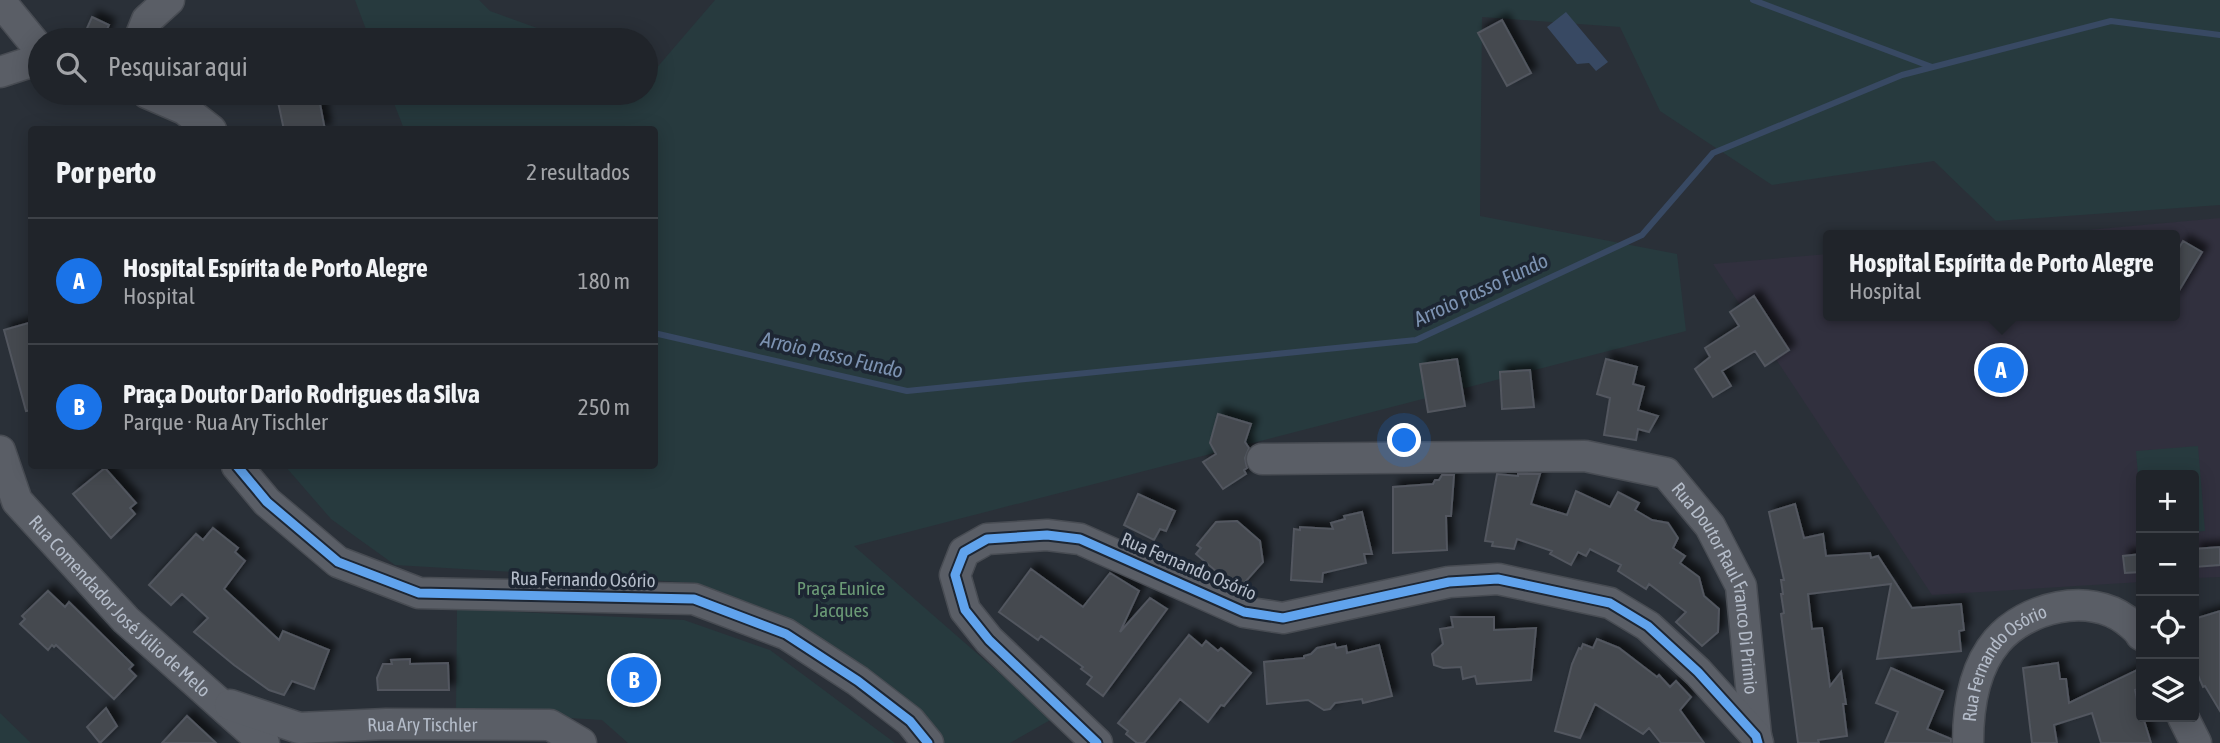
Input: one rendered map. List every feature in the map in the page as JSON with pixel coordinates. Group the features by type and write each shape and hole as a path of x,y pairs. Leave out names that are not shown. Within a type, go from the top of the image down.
{"street":[{"path":"144,28 147,20 169,0"},
{"path":"0,1 28,35"},
{"path":"0,72 28,63"},
{"path":"173,105 206,126"},
{"name":"Rua Comendador José Júlio de Melo","path":"0,451 17,501 126,620 264,743"},
{"name":"Rua Doutor Raul Franco Di Primio","path":"1262,459 1584,456 1666,473 1710,526 1741,586 1757,739"},
{"name":"Rua Fernando Osório","path":"240,469 267,502 338,562 419,593 694,599 786,634 858,681 910,722 928,743"},
{"name":"Rua Fernando Osório","path":"1097,743 989,640 965,610 955,575 964,552 987,539 1046,535 1080,539 1244,612 1283,618 1449,582 1498,579 1610,603 1648,626 1698,672 1757,739"},
{"name":"Rua Fernando Osório","path":"1968,743 1968,710 1980,670 1997,641 2025,618 2074,605 2099,607 2120,616 2136,629"},
{"name":"Rua Ary Tischler","path":"220,702 299,728 386,724 550,725 581,743"},
{"path":"2186,722 2196,743"}],"shaded area":[{"path":"2220,218 2220,577 2199,578 2199,470 2136,470 2136,582 1932,595 1713,264 1823,254 1823,321 2180,321 2180,230 2088,230"}],"green space":[{"path":"355,0 479,0 490,11 537,28 366,28"},
{"name":"Praça Eunice Jacques","path":"715,0 2220,0 2220,205 1996,221 1934,161 1772,185 1660,111 1620,27 1482,17 1480,216 1677,254 1686,331 854,546 1052,719 1010,743 941,743 795,623 697,583 395,565 331,519 288,469 658,469 658,126 403,126 395,105 658,105 658,66"},
{"path":"2198,446 2205,531 2199,532 2199,470 2138,470 2136,451"},
{"path":"457,609 684,620 770,650 895,743 628,743 602,720 456,711"},
{"path":"0,713 31,743 0,743"}],"water":[{"path":"1566,12 1608,62 1596,71 1589,63 1577,64 1547,27"}],"building":[{"path":"92,17 109,25 108,28 87,28"},
{"path":"1502,20 1531,73 1507,86 1478,33"},
{"path":"279,105 320,105 324,126 283,126"},
{"path":"2183,241 2202,252 2180,289 2180,246"},
{"path":"1754,296 1789,350 1765,366 1755,351 1722,371 1731,386 1713,397 1695,369 1710,357 1705,348 1739,326 1730,312"},
{"path":"28,323 28,411 26,411 4,330"},
{"path":"1457,359 1465,406 1428,412 1420,364"},
{"path":"1606,359 1637,367 1633,384 1644,387 1638,410 1658,416 1649,432 1638,429 1636,440 1604,435 1610,398 1597,394"},
{"path":"1530,370 1534,407 1502,409 1500,372"},
{"path":"1218,414 1251,424 1245,442 1249,448 1245,458 1246,474 1223,489 1203,462 1216,454 1210,443"},
{"path":"106,469 136,503 130,508 135,514 111,538 73,494"},
{"path":"1497,474 1540,474 1531,504 1567,515 1576,491 1610,507 1618,492 1639,503 1635,510 1652,520 1668,523 1678,538 1673,548 1685,556 1680,563 1699,577 1704,596 1719,609 1718,632 1702,646 1676,622 1686,612 1649,584 1646,589 1618,571 1621,565 1590,549 1586,556 1578,552 1571,565 1550,554 1552,551 1517,539 1514,549 1492,546 1493,542 1485,541"},
{"path":"1442,475 1454,475 1451,516 1446,516 1447,550 1393,553 1393,487 1433,484"},
{"path":"1138,494 1175,511 1166,531 1160,529 1154,540 1124,525"},
{"path":"1795,504 1804,538 1823,534 1826,556 1870,553 1871,558 1878,556 1912,608 1961,604 1964,630 1959,631 1961,651 1877,659 1891,584 1808,594 1812,629 1822,628 1830,686 1841,672 1846,704 1843,704 1847,736 1818,740 1819,743 1798,743 1781,614 1784,613 1781,580 1784,580 1769,512"},
{"path":"1362,512 1372,554 1364,554 1366,563 1323,573 1322,582 1291,580 1294,529 1333,529 1331,523 1345,519 1344,516"},
{"path":"1237,521 1260,541 1263,562 1238,590 1196,554 1201,548 1197,545 1216,522"},
{"path":"213,528 238,548 235,552 245,561 224,589 279,640 283,631 329,650 314,689 292,681 284,695 269,690 194,632 208,618 182,594 171,605 149,585 196,534 203,540"},
{"path":"2220,547 2220,565 2199,567 2199,549"},
{"path":"2136,555 2136,572 2125,573 2123,556"},
{"path":"1031,569 1083,607 1110,573 1139,591 1120,632 1150,598 1167,609 1103,696 1087,684 1092,677 1081,669 1083,667 1041,636 1038,640 999,612"},
{"path":"48,591 65,607 69,602 133,665 129,669 136,676 114,699 56,645 52,645 48,650 20,624 25,619 22,616"},
{"path":"2220,611 2220,711 2199,678 2199,617"},
{"path":"1451,617 1494,617 1494,630 1536,628 1531,680 1477,684 1475,676 1463,679 1461,667 1443,668 1434,665 1432,654 1443,644 1440,629 1453,627"},
{"path":"1189,635 1202,646 1206,641 1218,651 1221,648 1251,673 1208,722 1180,699 1144,743 1137,743 1118,723"},
{"path":"1597,639 1619,648 1657,677 1659,675 1670,687 1676,681 1691,697 1680,710 1704,743 1661,743 1649,728 1643,734 1595,704 1580,738 1555,731 1572,664 1579,648 1581,649 1583,644 1593,648"},
{"path":"1335,644 1336,648 1346,646 1347,653 1379,645 1392,696 1363,703 1362,699 1335,703 1330,709 1324,710 1308,700 1267,704 1264,662 1304,658 1317,648"},
{"path":"410,659 410,664 448,663 449,690 378,690 377,678 383,664 392,664 391,660"},
{"path":"2058,663 2060,679 2066,679 2069,703 2136,670 2136,722 2145,722 2151,743 2101,743 2092,713 2054,725 2057,743 2032,743 2023,668"},
{"path":"1891,668 1943,691 1927,729 1951,739 1951,743 1885,743 1898,712 1876,703"},
{"path":"106,708 117,726 100,743 87,727"},
{"path":"187,716 216,743 162,743"}],"waterway":[{"path":"1753,0 1932,67"},
{"name":"Arroio Passo Fundo","path":"658,334 907,391 1416,340 1642,235 1713,153 1902,75 2111,21 2220,35"}],"cycle path":[{"path":"240,469 267,502 338,562 419,593 694,599 786,634 858,681 910,721 928,743"},
{"path":"1097,743 989,640 965,610 955,575 964,552 987,539 1047,535 1080,539 1244,612 1283,618 1449,582 1498,579 1610,603 1648,626 1698,672 1756,736 1758,743"}],"place":[{"name":"Hospital Espírita de Porto Alegre","path":"2001,370"},
{"name":"Praça Doutor Dario Rodrigues da Silva","path":"634,680"}]}
